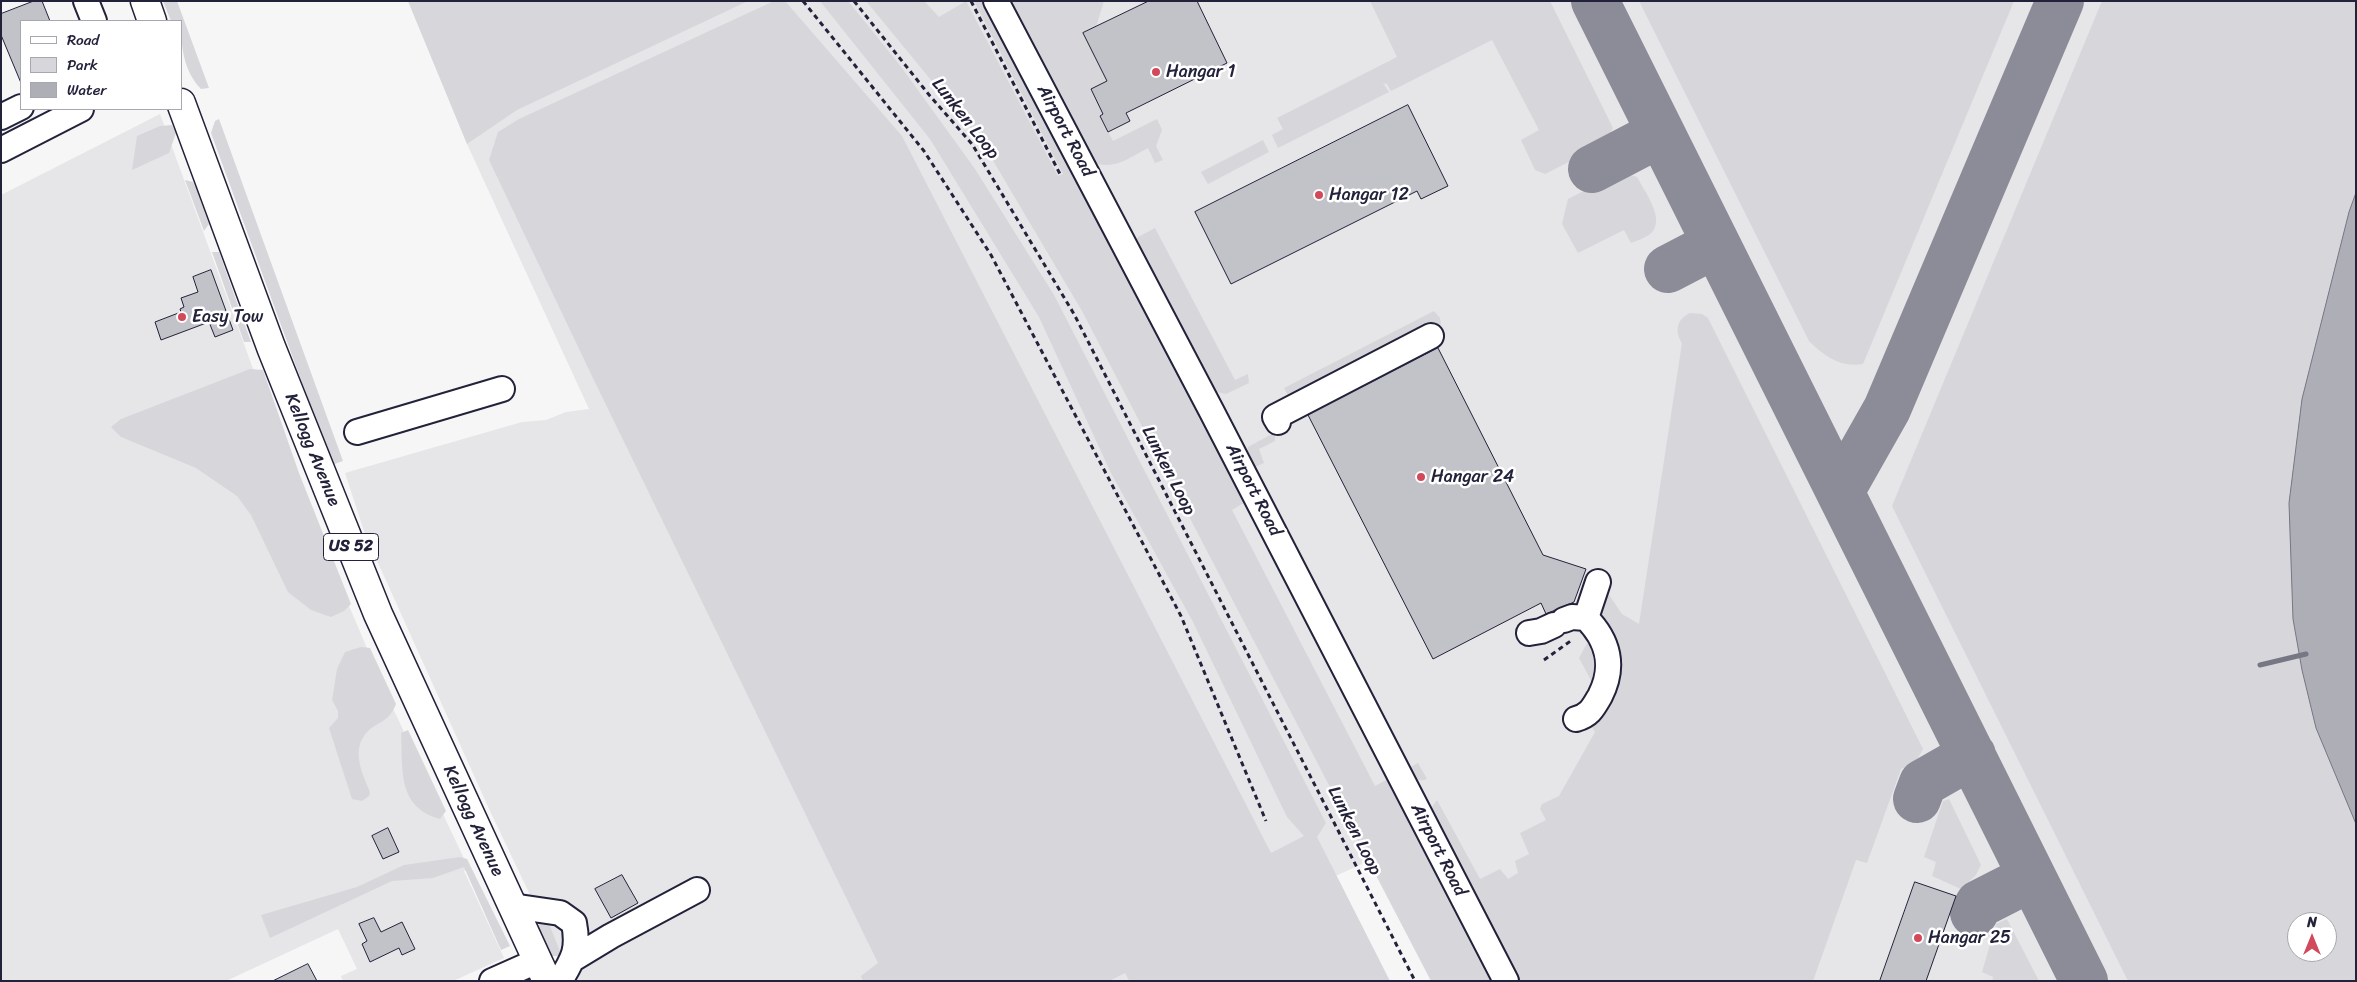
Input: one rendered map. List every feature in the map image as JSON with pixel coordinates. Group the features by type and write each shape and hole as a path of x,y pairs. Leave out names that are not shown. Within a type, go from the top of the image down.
{"main road":[{"path":"145,1 152,20"},
{"name":"Kellogg Avenue","path":"182,106 275,356 378,614 542,971"}],"lane":[{"path":"86,1 94,20"},
{"name":"Airport Road","path":"996,1 1167,325 1506,981"},
{"path":"1,150 79,110"},
{"path":"1278,422 1275,417 1431,336"},
{"path":"357,432 502,389"},
{"path":"1567,627 1598,582"},
{"path":"1529,632 1593,625 1607,654 1610,669 1607,681 1593,710 1588,716 1576,720"},
{"path":"573,959 611,936 697,890"},
{"path":"512,906 560,913 574,923 577,942 573,959 560,981"},
{"path":"492,981 542,971"}],"path":[{"path":"803,1 924,151 991,255 1181,616 1266,821"},
{"name":"Lunken Loop","path":"854,1 930,96 972,144 1074,314 1415,981"},
{"path":"970,1 1060,174"},
{"path":"1544,660 1567,627"}],"shaded area":[{"path":"408,1 2356,1 2356,981 1473,981 1403,845 1125,973 1129,981 571,981 490,811 365,534 345,473 522,422 546,420 566,412 589,409 467,144"},
{"path":"160,114 282,448 389,700 469,869 464,871 504,958 453,981 343,981 341,976 357,969 338,929 226,981 1,981 1,195"}],"green space":[{"path":"163,1 177,1 209,88 201,89 190,74 184,57 182,20 171,20"},
{"path":"408,1 748,1 517,110 467,144"},
{"path":"774,1 785,1 902,136 1271,853 1304,836 1287,817 1193,622 1111,473 1039,317 930,139 820,1 848,1 899,64 975,169 1054,295 1326,823 1317,837 1390,981 1129,981 1125,973 1109,981 863,981 861,976 878,963 591,374 489,160 498,132 519,119"},
{"path":"866,1 924,1 939,17 966,1 1058,176 1063,174 974,1 987,1 1247,501 1232,510 1375,786 1390,778 1495,981 1431,981 1082,311 982,142"},
{"path":"1009,1 1104,1 1096,27 1107,81 1103,114 1100,116 1113,141 1157,119 1162,130 1156,146 1163,160 1155,163 1148,148 1114,164 1107,165 1092,162"},
{"path":"1370,1 1550,1 1613,128 1606,143 1545,174 1535,170 1521,140 1539,130 1492,40 1391,91 1387,84 1383,83 1389,92 1278,148 1272,135 1283,129 1277,118 1397,57"},
{"path":"1639,1 2014,1 1863,364 1847,364 1833,360 1809,341"},
{"path":"2102,1 2356,1 2356,981 2128,981 1892,506"},
{"path":"219,119 343,461 332,465 211,133 215,121"},
{"path":"172,125 176,133 169,153 132,170 137,136 160,126"},
{"path":"1263,140 1269,152 1208,184 1201,172"},
{"path":"1621,172 1637,177 1653,206 1656,222 1654,229 1649,235 1631,243 1624,230 1578,253 1562,224 1568,199"},
{"path":"185,180 193,182 196,188 209,224 204,231"},
{"path":"1155,228 1235,380 1248,374 1249,383 1226,394 1212,391 1133,244 1138,237"},
{"path":"212,252 219,252 251,342 244,342"},
{"path":"1434,311 1440,318 1441,324 1311,391 1308,386 1297,391 1300,396 1291,401 1284,388"},
{"path":"1690,313 1702,314 1708,318 1923,749 1916,761 1901,769 1867,863 1856,860 1813,981 1518,981 1433,816 1432,807 1437,800 1480,879 1500,869 1508,879 1518,873 1515,861 1529,854 1520,833 1546,820 1540,809 1542,804 1559,796 1595,732 1590,724 1613,682 1596,616 1604,591 1607,592 1622,614 1639,624 1682,343 1678,334 1678,326 1682,319"},
{"path":"250,369 263,370 299,473 351,604 344,611 331,617 311,610 288,592 251,515 237,496 196,468 121,437 111,427 121,419"},
{"path":"1272,434 1275,436 1275,441 1259,449 1264,463 1251,469 1247,459 1248,447"},
{"path":"1591,636 1599,650 1595,683 1592,682 1579,658"},
{"path":"361,647 370,648 396,704 389,716 368,731 361,743 359,750 360,764 370,792 369,796 362,801 352,799 329,728 338,718 338,711 332,700 337,669 345,652"},
{"path":"408,730 446,811 440,819 416,806 409,796 405,785 401,733"},
{"path":"1418,763 1427,779 1418,779 1407,769"},
{"path":"1949,799 1981,865 1976,875 1961,889 1932,876 1936,862 1924,857 1943,801"},
{"path":"460,857 467,859 510,946 501,950 464,867 433,878 392,881 270,938 261,915 357,887 404,865"},
{"path":"2007,919 2039,981 1992,981 1993,977 1982,972 1996,924"},
{"path":"539,924 550,926 561,954 560,956 552,956 537,927"}],"water":[{"path":"2356,193 2356,824 2316,728 2302,670 2293,619 2289,503 2302,399 2349,212"}],"building":[{"path":"34,1 42,1 50,20 20,20 20,81 1,35 1,14"},
{"name":"Hangar 1","path":"1149,1 1197,1 1227,63 1126,113 1130,121 1108,132 1100,116 1103,114 1091,89 1107,81 1083,33"},
{"name":"Hangar 12","path":"1408,105 1448,186 1421,199 1417,191 1231,284 1195,212"},
{"path":"211,270 233,330 215,337 209,322 161,340 155,322 181,312 180,309 184,307 181,298 198,292 193,277"},
{"name":"Hangar 24","path":"1438,348 1543,555 1586,569 1574,602 1546,614 1541,603 1433,659 1308,415"},
{"path":"388,828 399,852 383,859 372,836"},
{"path":"622,875 638,903 611,918 595,889"},
{"name":"Hangar 25","path":"1915,882 1956,896 1926,981 1880,981"},
{"path":"374,918 381,932 402,922 415,949 402,955 399,948 370,962 362,944 367,941 359,924"},
{"path":"308,964 317,981 273,981"}],"waterway":[{"path":"2260,665 2306,654"}],"taxiway":[{"path":"1595,1 2084,981"},
{"path":"1840,492 1887,409 2060,1"},
{"path":"1592,169 1661,133"},
{"path":"1668,269 1716,244"},
{"path":"1917,799 1923,783 1972,755"},
{"path":"1974,913 1979,904 2032,877"}],"place":[{"name":"Hangar 1","path":"1156,72"},
{"name":"Hangar 12","path":"1319,195"},
{"name":"Easy Tow","path":"182,317"},
{"name":"Hangar 24","path":"1421,477"},
{"name":"Hangar 25","path":"1918,938"}]}
